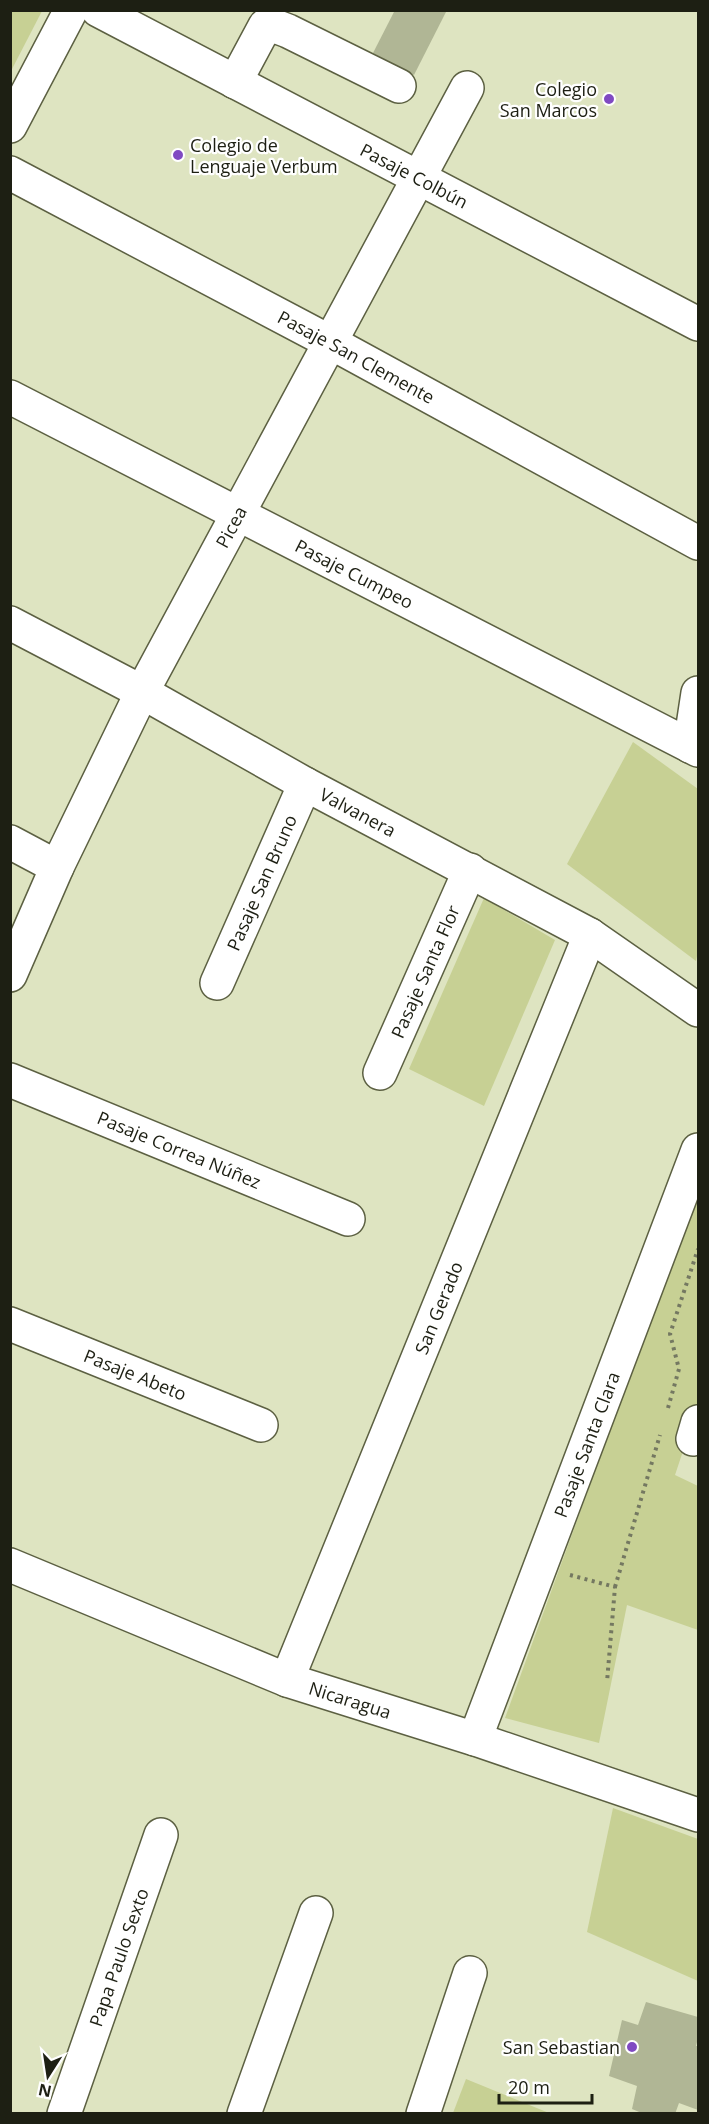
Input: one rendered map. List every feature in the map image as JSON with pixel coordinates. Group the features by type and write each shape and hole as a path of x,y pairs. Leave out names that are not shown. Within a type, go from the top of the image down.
{"street":[{"path":"10,126 71,10"},
{"name":"Pasaje Colbún","path":"98,10 699,324"},
{"path":"235,82 265,26 275,26 399,86"},
{"name":"Picea","path":"10,975 57,867 142,692 467,88"},
{"name":"Pasaje San Clemente","path":"10,173 330,342 699,543"},
{"name":"Pasaje Cumpeo","path":"10,397 694,748"},
{"name":"Valvanera","path":"10,623 142,692 305,784 590,935 699,1010"},
{"path":"694,748 699,693"},
{"name":"Pasaje San Bruno","path":"217,983 305,784"},
{"path":"10,842 57,867"},
{"name":"Pasaje Santa Flor","path":"380,1073 470,870"},
{"name":"San Gerado","path":"287,1680 590,935"},
{"name":"Pasaje Correa Núñez","path":"10,1080 348,1219"},
{"name":"Pasaje Santa Clara","path":"475,1739 699,1150"},
{"name":"Pasaje Abeto","path":"10,1324 261,1425"},
{"name":"Nicaragua","path":"10,1565 287,1680 475,1739 699,1815"},
{"name":"Papa Paulo Sexto","path":"64,2114 161,1835"},
{"path":"244,2114 316,1913"},
{"path":"423,2114 470,1973"}],"path":[{"path":"666,1415 679,1369 670,1334 699,1249"},
{"path":"607,1682 615,1587 662,1426"},
{"path":"540,1569 615,1587"}],"green space":[{"path":"10,11 42,11 11,71"},
{"path":"633,742 698,789 698,951 696,961 567,864"},
{"path":"484,898 555,940 484,1106 409,1069"},
{"path":"698,1189 698,1406 675,1475 698,1486 698,1630 627,1605 599,1743 505,1718"},
{"path":"613,1808 698,1839 698,1981 587,1932"},
{"path":"466,2079 549,2113 453,2113"}],"building":[{"path":"395,10 447,10 414,75 373,53"},
{"path":"646,2002 698,2017 696,2046 698,2046 698,2110 679,2103 675,2114 644,2114 632,2109 637,2086 609,2076 622,2020 638,2025"}],"place":[{"name":"Colegio San Marcos","path":"609,99"},
{"name":"Colegio de Lenguaje Verbum","path":"178,155"},
{"name":"San Sebastian","path":"632,2047"}]}
